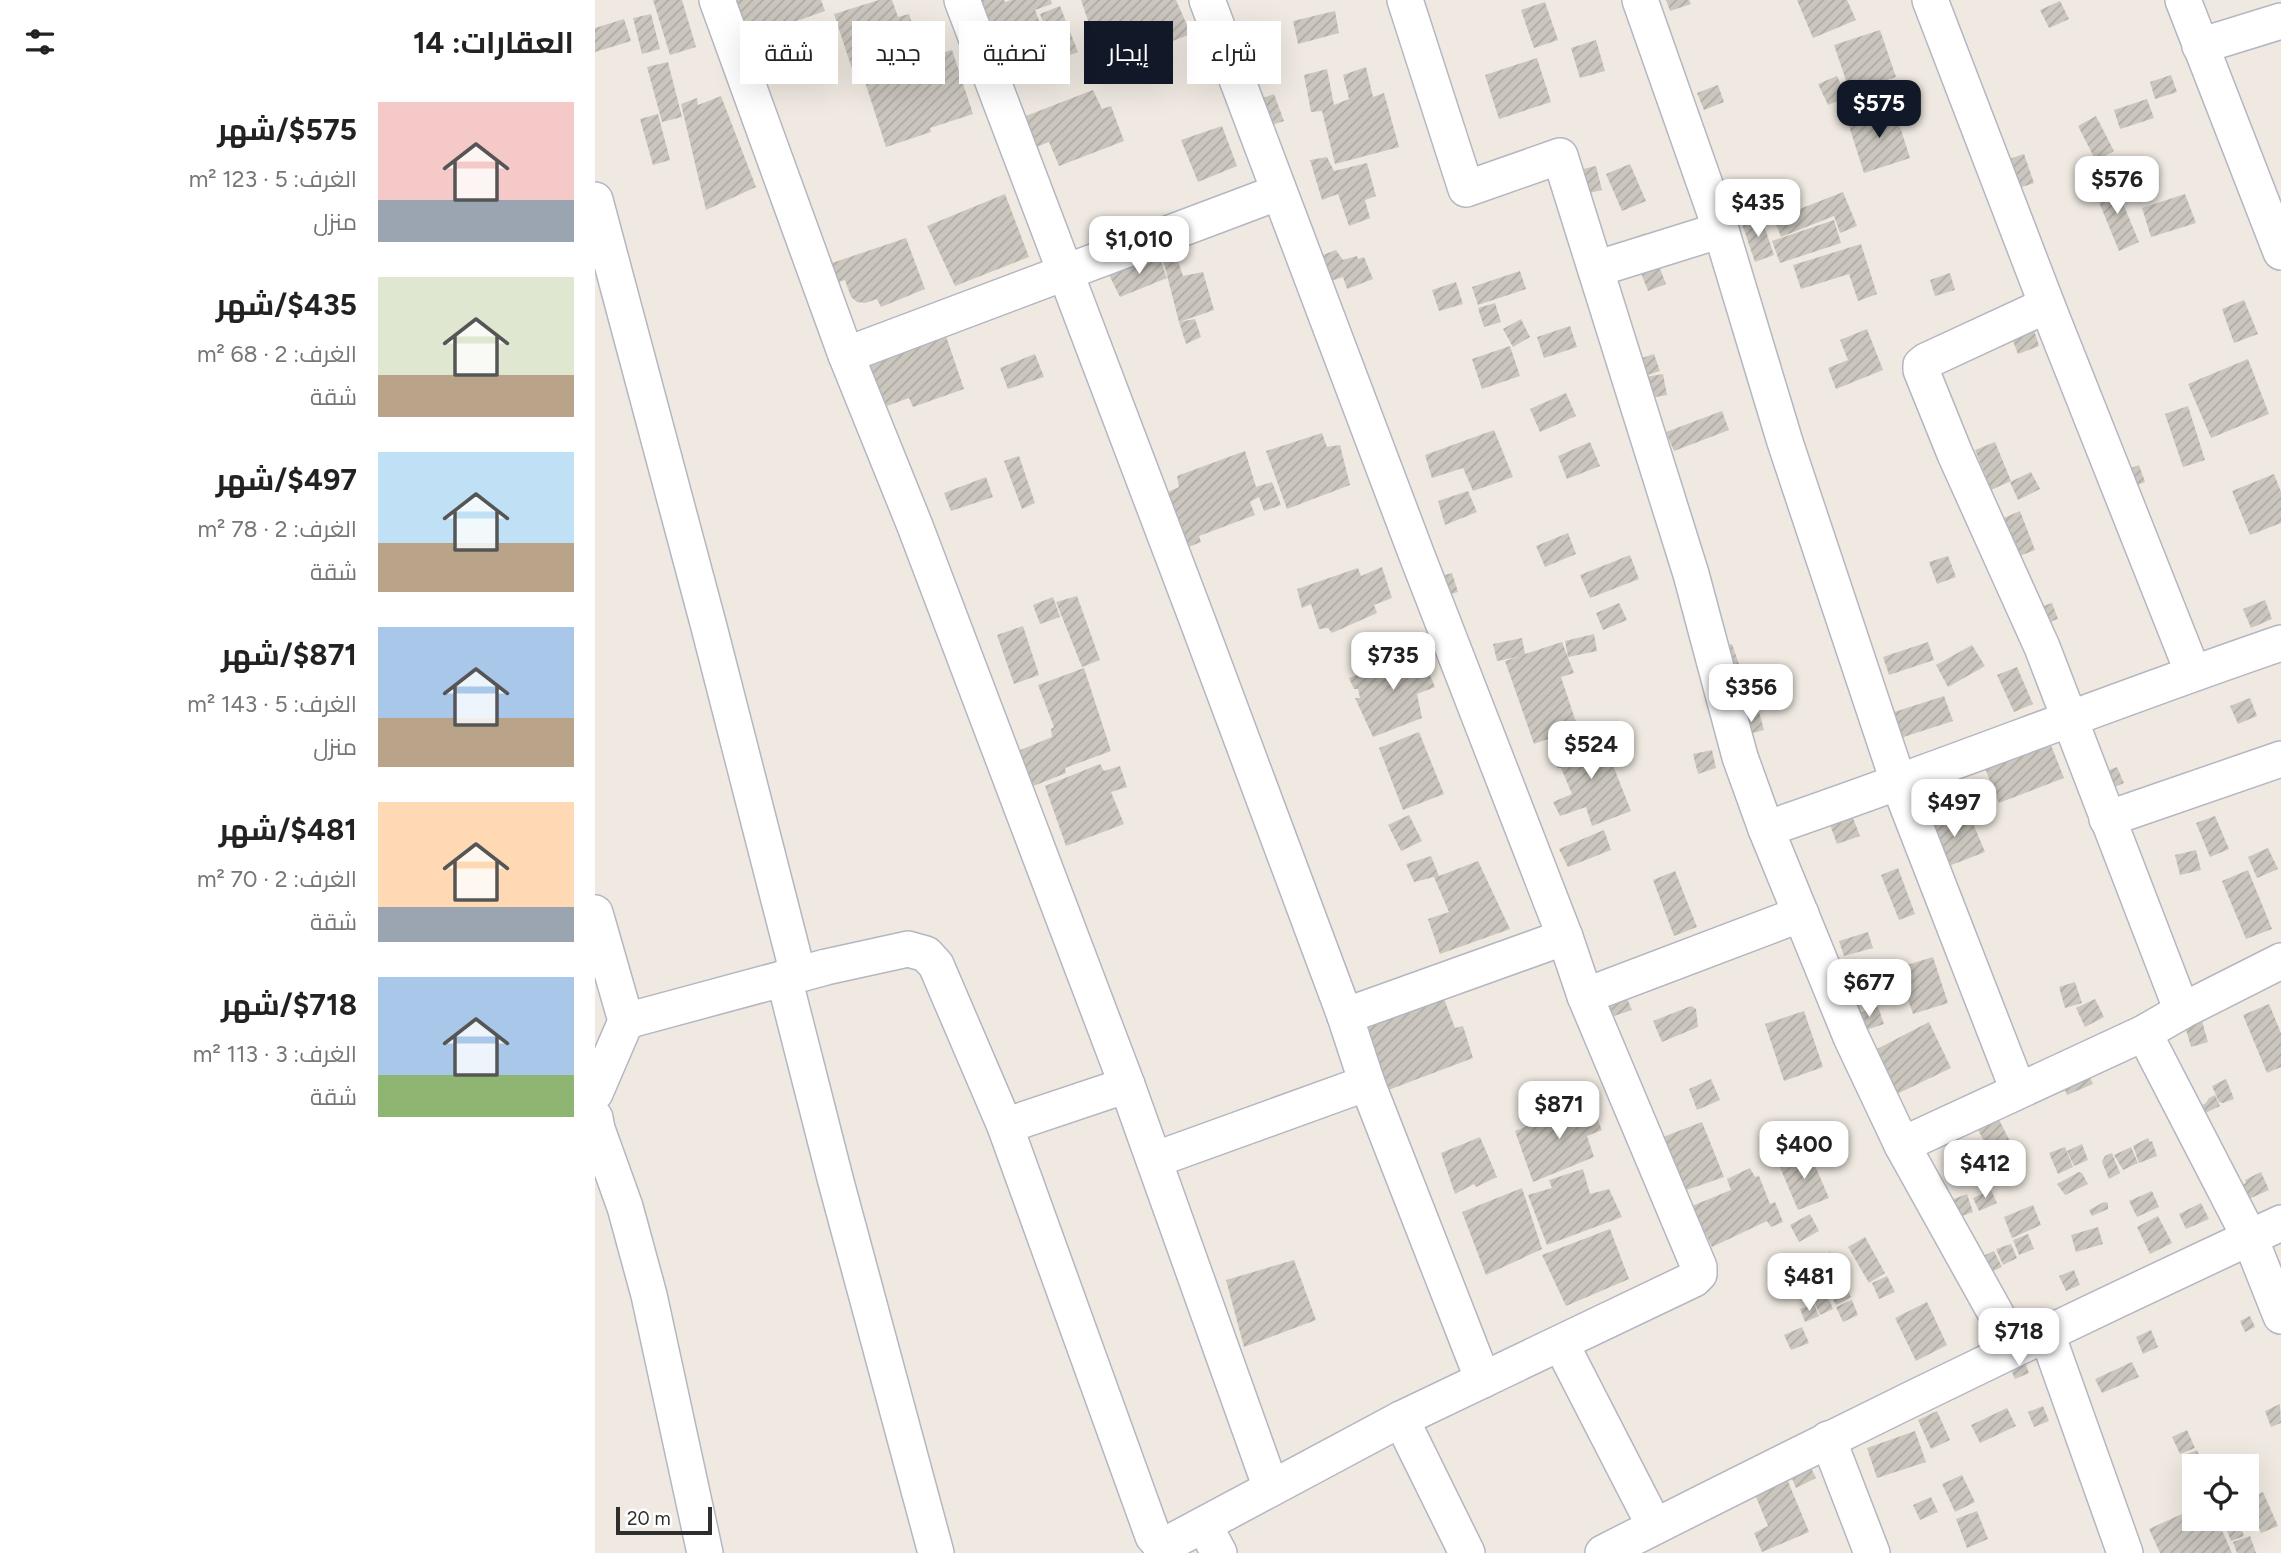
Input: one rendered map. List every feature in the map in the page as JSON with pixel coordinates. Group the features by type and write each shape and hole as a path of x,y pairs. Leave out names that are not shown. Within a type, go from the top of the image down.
{"street":[{"path":"717,0 846,355 915,526 1127,1085 1271,1488"},
{"path":"962,0 1198,622 1345,1016 1367,1083 1483,1380"},
{"path":"626,1021 791,976 908,949 926,954 936,965 1005,1126 1153,1536 1159,1543 1211,1539 1271,1488 1401,1419 1695,1279 1699,1274 1699,1267 1585,996 1565,937 1416,553 1207,0"},
{"path":"1405,0 1466,189 1560,156 1691,574 1740,757 1766,829 1851,1037 1902,1145 2015,1348"},
{"path":"1640,0 1721,230 1790,455 1899,783 2018,1090"},
{"path":"1930,0 2193,673"},
{"path":"2183,0 2281,252"},
{"path":"2200,46 2281,21"},
{"path":"846,355 1279,192"},
{"path":"595,200 709,627 791,976 835,1178 936,1553"},
{"path":"1596,269 1721,230"},
{"path":"2047,305 1921,365 1955,454 2031,623 2070,719 2182,1011"},
{"path":"1766,829 2281,643"},
{"path":"2107,819 2281,759"},
{"path":"595,914 626,1021 595,1093"},
{"path":"1585,996 1801,914"},
{"path":"1345,1016 1565,937"},
{"path":"1902,1145 2144,1033 2281,961"},
{"path":"2144,1033 2250,1238 2281,1316"},
{"path":"1154,1160 1367,1083"},
{"path":"1005,1126 1127,1085"},
{"path":"596,1126 625,1206 649,1295 705,1553"},
{"path":"1619,1549 1654,1525 1828,1439 2281,1223"},
{"path":"2047,1334 2125,1553"},
{"path":"1561,1344 1654,1525"},
{"path":"1401,1419 1467,1553"},
{"path":"1828,1439 1872,1553"}],"building":[{"path":"653,0 682,0 696,47 670,55"},
{"path":"726,0 821,0 825,11 797,21 740,21 740,41"},
{"path":"879,0 892,0 898,17 909,14 911,21 852,21 852,69 834,14"},
{"path":"981,0 1051,0 1052,4 1035,10 1039,21 984,21"},
{"path":"1081,0 1176,0 1187,25 1187,36 1173,41 1173,21 1088,21"},
{"path":"1666,0 1689,0 1691,4 1670,11"},
{"path":"1797,0 1847,0 1856,20 1813,38"},
{"path":"2060,1 2069,19 2049,28 2040,10"},
{"path":"1545,2 1558,40 1534,48 1521,10"},
{"path":"1060,6 1066,21 1043,21 1040,14"},
{"path":"1335,11 1339,33 1298,44 1293,21"},
{"path":"651,14 660,49 642,54 633,18"},
{"path":"624,19 631,41 595,52 595,28"},
{"path":"1880,30 1896,77 1850,92 1834,45"},
{"path":"1070,32 1078,52 1070,55"},
{"path":"1596,40 1605,71 1580,78 1571,48"},
{"path":"952,50 959,71 959,84 963,84 973,114 930,128 931,132 886,147 866,84 945,84 945,52"},
{"path":"1537,58 1551,102 1499,119 1485,75"},
{"path":"668,62 682,117 662,122 647,67"},
{"path":"1366,67 1373,97 1384,93 1399,147 1335,164 1322,111 1311,112 1304,75 1327,69 1334,105 1349,99 1343,75"},
{"path":"2171,75 2177,92 2155,99 2150,82"},
{"path":"1837,76 1847,97 1828,105 1818,84"},
{"path":"1718,85 1724,102 1704,110 1697,93"},
{"path":"1093,90 1102,109 1111,106 1124,141 1059,166 1049,142 1029,150 1018,119"},
{"path":"1274,94 1284,121 1266,127 1257,100"},
{"path":"721,96 756,187 706,210 681,104 697,98 698,105"},
{"path":"2147,99 2154,118 2120,129 2114,110"},
{"path":"1894,108 1910,158 1864,173 1848,123"},
{"path":"658,114 670,160 653,165 640,119"},
{"path":"2096,116 2114,151 2096,161 2078,126"},
{"path":"1222,126 1237,166 1198,182 1181,140"},
{"path":"2024,154 2034,183 2013,190 2003,161"},
{"path":"1327,157 1334,171 1367,163 1376,196 1365,200 1370,218 1349,226 1338,194 1322,200 1310,160"},
{"path":"1630,164 1646,201 1622,211 1606,174"},
{"path":"1596,166 1602,190 1581,195 1574,171"},
{"path":"2114,182 2139,242 2119,251 2094,190"},
{"path":"1843,192 1857,226 1840,233 1834,216 1781,237 1774,219"},
{"path":"1005,194 1029,257 955,286 927,226"},
{"path":"2185,194 2196,223 2151,237 2142,208"},
{"path":"1761,217 1774,255 1755,262 1742,224"},
{"path":"1834,220 1841,243 1780,263 1772,241"},
{"path":"1646,233 1666,284 1648,291 1628,240"},
{"path":"906,238 925,289 881,307 877,299 865,303 857,302 851,297 845,280 838,282 829,264"},
{"path":"1861,244 1877,294 1858,301 1849,274 1801,289 1793,265"},
{"path":"1174,249 1183,276 1203,272 1214,310 1179,322 1161,252"},
{"path":"1336,250 1343,260 1364,257 1373,279 1347,289 1343,277 1324,283 1315,258"},
{"path":"1158,254 1167,278 1120,297 1109,275"},
{"path":"1520,271 1526,289 1478,305 1472,287"},
{"path":"1950,273 1955,290 1935,296 1930,280"},
{"path":"1456,282 1463,304 1439,311 1432,290"},
{"path":"2244,300 2258,334 2234,343 2222,309"},
{"path":"1495,303 1501,322 1484,327 1478,308"},
{"path":"1195,319 1201,337 1186,344 1179,322"},
{"path":"1521,319 1530,337 1513,347 1503,329"},
{"path":"1570,326 1577,347 1544,358 1537,337"},
{"path":"2033,327 2039,346 2018,354 2011,336"},
{"path":"1867,329 1883,370 1836,389 1828,368 1848,360 1840,340"},
{"path":"946,336 964,389 913,407 909,398 887,406 867,367"},
{"path":"1510,346 1520,376 1482,389 1472,359"},
{"path":"1035,354 1044,377 1008,389 1000,368"},
{"path":"1654,354 1660,371 1641,377 1636,360"},
{"path":"2248,359 2269,414 2211,438 2188,384"},
{"path":"1663,374 1667,395 1650,398 1645,377"},
{"path":"1566,393 1576,416 1540,432 1530,409"},
{"path":"2188,406 2205,460 2183,467 2165,414"},
{"path":"1722,411 1729,430 1674,451 1666,432"},
{"path":"1494,430 1513,477 1473,491 1463,468 1432,478 1425,455"},
{"path":"1322,433 1327,447 1340,445 1350,485 1287,509 1266,451"},
{"path":"1590,442 1600,466 1567,479 1558,456"},
{"path":"1995,442 2011,481 1991,490 1975,450"},
{"path":"1245,451 1256,487 1272,482 1281,505 1264,511 1259,497 1250,502 1255,515 1199,536 1201,542 1179,551 1157,497 1179,487 1177,476"},
{"path":"1019,456 1035,503 1022,509 1004,461"},
{"path":"2139,465 2145,482 2124,490 2118,473"},
{"path":"2031,472 2040,489 2018,500 2010,482"},
{"path":"2274,474 2281,492 2281,523 2250,535 2232,491"},
{"path":"986,477 993,497 951,511 944,493"},
{"path":"1468,491 1477,512 1445,525 1438,501"},
{"path":"2020,511 2035,550 2014,558 1999,520"},
{"path":"1568,533 1576,554 1545,567 1536,546"},
{"path":"1630,555 1639,579 1590,598 1580,575"},
{"path":"1948,556 1956,577 1937,584 1929,562"},
{"path":"1382,567 1392,598 1374,605 1377,613 1332,633 1328,628 1319,629 1311,604 1302,608 1297,589 1358,568 1361,576"},
{"path":"1452,573 1458,592 1439,598 1434,578"},
{"path":"1077,596 1100,660 1082,667 1056,602"},
{"path":"1053,597 1060,617 1040,624 1033,605"},
{"path":"2265,600 2272,619 2251,628 2243,609"},
{"path":"1619,603 1627,620 1603,630 1596,613"},
{"path":"2052,603 2058,619 2038,626 2032,610"},
{"path":"1023,626 1039,675 1014,684 997,635"},
{"path":"1594,634 1597,651 1568,657 1565,641"},
{"path":"1522,638 1525,654 1562,642 1574,673 1561,677 1578,728 1534,744 1505,661 1518,657 1497,661 1493,644"},
{"path":"1928,642 1934,660 1889,675 1883,657"},
{"path":"1732,644 1743,676 1721,683 1710,652"},
{"path":"1972,645 1985,666 1948,687 1936,665"},
{"path":"1419,649 1435,687 1417,694 1422,718 1373,737 1355,698 1360,698 1358,689 1354,689 1349,678"},
{"path":"2017,667 2033,704 2014,712 1997,675"},
{"path":"1084,668 1111,751 1065,768 1066,773 1026,789 1013,753 1052,737 1051,729 1054,727 1038,685"},
{"path":"1944,696 1953,721 1888,742 1879,717"},
{"path":"2250,698 2257,716 2238,724 2230,706"},
{"path":"1759,712 1764,730 1742,736 1737,718"},
{"path":"1599,730 1631,811 1592,826 1586,807 1560,816 1553,802 1572,794 1561,768 1557,768 1556,761 1565,756 1563,748"},
{"path":"2045,730 2064,778 1999,803 1980,756"},
{"path":"1419,732 1444,794 1403,810 1379,748"},
{"path":"1712,750 1716,768 1698,774 1693,754"},
{"path":"1100,764 1104,771 1120,766 1127,787 1111,792 1124,824 1066,846 1045,786"},
{"path":"2117,767 2124,783 2100,793 2093,776"},
{"path":"1968,786 1975,804 1953,813 1946,795"},
{"path":"1967,809 1985,852 1941,869 1924,827"},
{"path":"1851,813 1860,836 1837,844 1829,822"},
{"path":"1409,815 1422,841 1401,851 1388,825"},
{"path":"2215,816 2229,849 2210,857 2196,823"},
{"path":"1604,830 1611,850 1568,867 1559,849"},
{"path":"2268,848 2278,869 2257,878 2248,857"},
{"path":"2196,850 2201,870 2180,875 2175,855"},
{"path":"1431,856 1439,876 1478,861 1510,929 1440,954 1428,919 1449,912 1434,877 1414,882 1406,864"},
{"path":"1898,868 1915,914 1899,920 1881,875"},
{"path":"2248,870 2272,929 2246,939 2222,881"},
{"path":"1675,871 1697,927 1674,936 1653,880"},
{"path":"1868,932 1873,948 1844,956 1839,941"},
{"path":"1933,957 1948,1003 1913,1014 1897,968"},
{"path":"2075,982 2082,1003 2065,1008 2059,987"},
{"path":"1440,988 1455,1028 1463,1026 1473,1058 1383,1092 1355,1026"},
{"path":"1597,996 1626,996 1632,1010 1605,1019"},
{"path":"2095,999 2104,1017 2085,1027 2076,1008"},
{"path":"2269,1004 2281,1033 2281,1067 2267,1073 2243,1015"},
{"path":"1691,1006 1696,1009 1698,1027 1662,1042 1653,1021"},
{"path":"1878,1007 1884,1024 1860,1032 1855,1014"},
{"path":"1804,1011 1823,1067 1784,1081 1765,1024"},
{"path":"2200,1014 2208,1042 2191,1047 2183,1019"},
{"path":"1929,1022 1951,1068 1897,1094 1875,1050"},
{"path":"2086,1068 2093,1084 2067,1095 2060,1078"},
{"path":"1711,1079 1720,1100 1697,1110 1689,1089"},
{"path":"2226,1079 2234,1099 2223,1103 2219,1102 2212,1086"},
{"path":"2215,1095 2220,1106 2195,1118 2191,1111"},
{"path":"1589,1100 1602,1130 1587,1136 1594,1157 1533,1182 1515,1131"},
{"path":"1994,1110 2017,1155 1979,1175 1969,1156 1987,1147 1973,1120"},
{"path":"1702,1122 1724,1177 1681,1192 1663,1137"},
{"path":"1480,1137 1497,1177 1476,1187 1474,1184 1455,1194 1441,1153"},
{"path":"2148,1138 2152,1141 2157,1156 2139,1163 2133,1146"},
{"path":"2082,1144 2088,1160 2074,1166 2067,1151"},
{"path":"2065,1147 2073,1167 2058,1174 2049,1153"},
{"path":"2131,1147 2138,1163 2123,1170 2114,1155"},
{"path":"1809,1152 1829,1198 1798,1210 1779,1165"},
{"path":"2112,1153 2120,1173 2109,1179 2102,1162 2105,1156"},
{"path":"1750,1168 1755,1177 1759,1176 1770,1204 1775,1202 1783,1222 1771,1227 1767,1221 1712,1247 1692,1206 1731,1190 1727,1179"},
{"path":"1583,1169 1590,1194 1609,1189 1622,1217 1547,1245 1528,1195 1552,1188 1549,1180"},
{"path":"2079,1172 2088,1184 2065,1195 2057,1184"},
{"path":"2261,1172 2269,1190 2235,1205 2229,1190 2246,1183 2245,1180"},
{"path":"1522,1188 1542,1249 1486,1275 1462,1212"},
{"path":"1991,1190 1997,1203 1979,1211 1973,1198"},
{"path":"2152,1191 2159,1207 2137,1217 2129,1201"},
{"path":"1967,1194 1973,1212 1949,1221 1943,1203"},
{"path":"2104,1202 2108,1203 2108,1209 2092,1216 2089,1210"},
{"path":"2201,1203 2209,1219 2186,1229 2179,1214"},
{"path":"2033,1205 2041,1225 2012,1238 2004,1217"},
{"path":"1810,1214 1819,1231 1799,1242 1790,1225"},
{"path":"2158,1216 2172,1243 2150,1254 2137,1227"},
{"path":"2098,1227 2103,1244 2076,1252 2071,1235"},
{"path":"1610,1229 1629,1279 1566,1306 1542,1255"},
{"path":"2028,1234 2034,1249 2019,1255 2013,1240"},
{"path":"1865,1237 1885,1273 1869,1283 1848,1247"},
{"path":"2011,1244 2017,1258 2003,1265 1996,1249"},
{"path":"1994,1251 2002,1267 1980,1277 1972,1261"},
{"path":"1830,1252 1842,1274 1828,1282 1841,1276 1851,1297 1836,1305 1813,1262"},
{"path":"1294,1260 1316,1320 1244,1347 1226,1280"},
{"path":"2074,1270 2080,1285 2066,1291 2059,1276"},
{"path":"1887,1276 1895,1292 1879,1299 1872,1283"},
{"path":"1827,1295 1833,1309 1820,1315 1814,1301"},
{"path":"1852,1300 1858,1315 1843,1322 1836,1307"},
{"path":"1927,1302 1947,1345 1916,1361 1895,1318"},
{"path":"1814,1304 1819,1316 1805,1322 1800,1309"},
{"path":"2250,1316 2255,1327 2245,1332 2240,1321"},
{"path":"1802,1327 1809,1343 1791,1350 1784,1335"},
{"path":"2151,1330 2158,1347 2143,1354 2136,1337"},
{"path":"2023,1358 2029,1373 2015,1379 2008,1364"},
{"path":"2132,1362 2139,1377 2102,1393 2095,1379"},
{"path":"2280,1404 2281,1423 2271,1427 2265,1411"},
{"path":"2043,1406 2049,1421 2034,1427 2028,1412"},
{"path":"2007,1408 2016,1426 1980,1443 1971,1425"},
{"path":"1937,1411 1950,1440 1931,1449 1918,1420"},
{"path":"2187,1430 2195,1448 2180,1454 2172,1437"},
{"path":"1915,1431 1926,1462 1877,1478 1867,1448"},
{"path":"1807,1460 1816,1478 1796,1488 1788,1469"},
{"path":"1962,1475 1975,1502 1955,1512 1942,1484"},
{"path":"1787,1479 1809,1532 1762,1552 1754,1533 1768,1526 1754,1492"},
{"path":"2263,1492 2278,1526 2261,1533 2259,1528 2259,1494"},
{"path":"1931,1497 1938,1512 1920,1520 1913,1505"},
{"path":"1977,1511 1988,1539 1967,1548 1956,1519"},
{"path":"2182,1514 2182,1531 2222,1531 2232,1553 2160,1553 2149,1529"},
{"path":"2227,1531 2242,1531 2244,1536 2231,1541"},
{"path":"2250,1536 2256,1553 2237,1553 2233,1542"}]}
